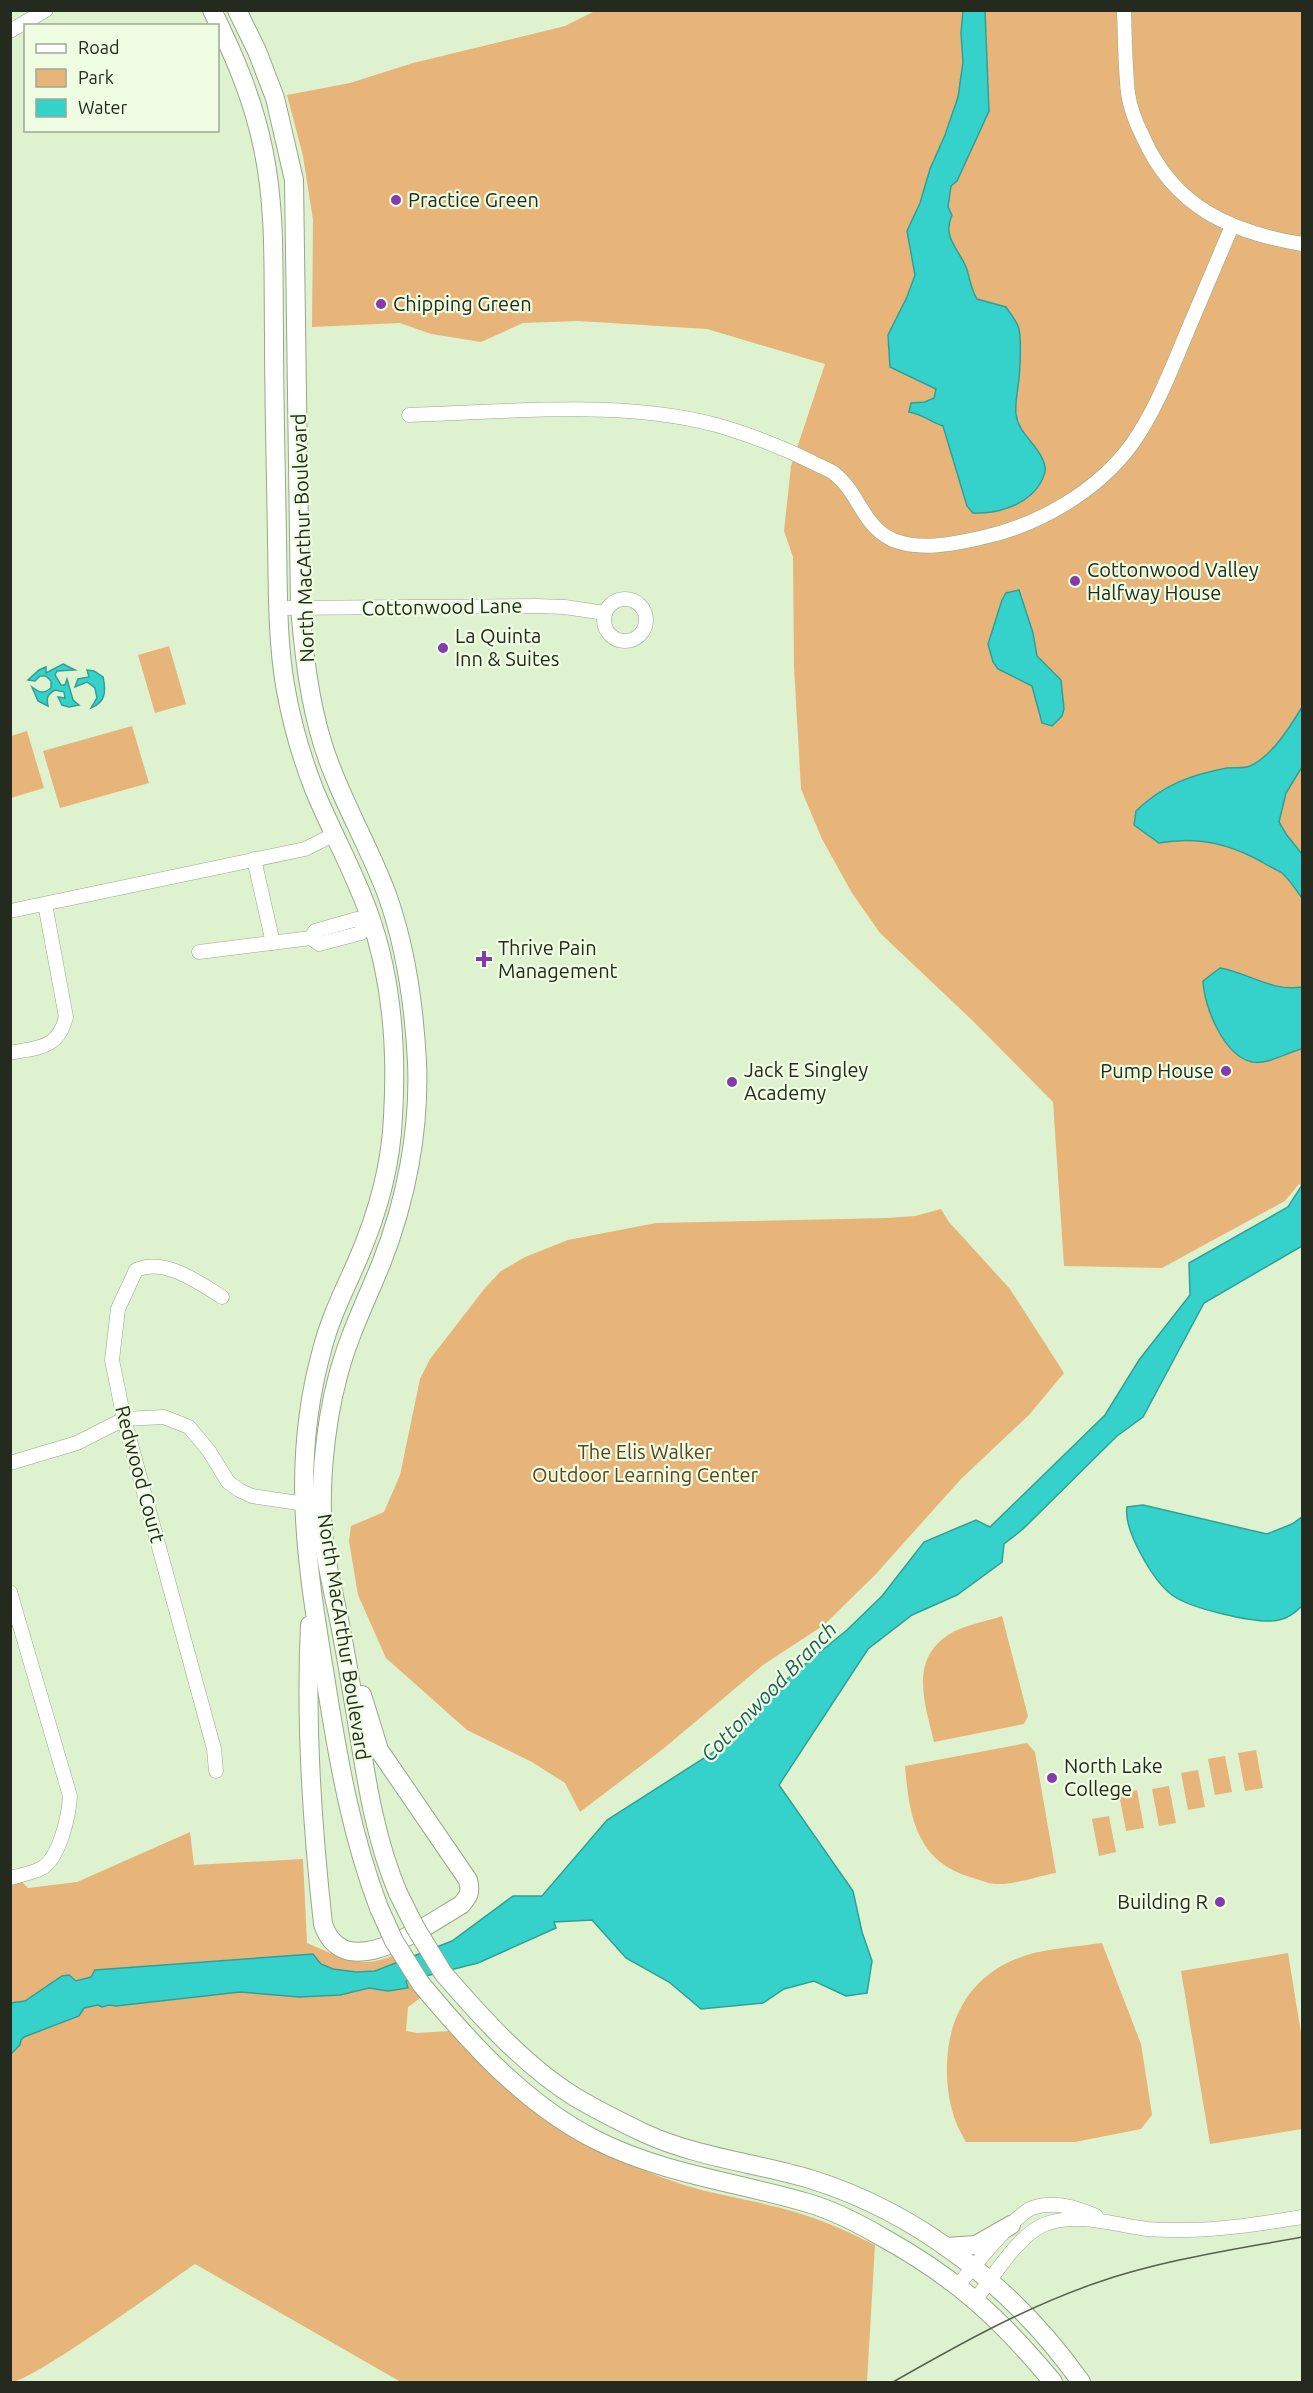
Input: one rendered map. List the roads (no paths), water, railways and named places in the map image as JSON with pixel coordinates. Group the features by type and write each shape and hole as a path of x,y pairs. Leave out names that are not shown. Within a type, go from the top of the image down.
{"main road":[{"name":"North MacArthur Boulevard","path":"212,10 219,24"},
{"name":"North MacArthur Boulevard","path":"237,10 257,51 275,98 294,180 300,607 304,660 324,748 344,800 369,850 387,894 402,944 412,1009 418,1108 410,1157 400,1207 382,1262 346,1345 337,1379 327,1433 322,1506 324,1543 344,1643 375,1827 384,1860 415,1927 443,1973 496,2031 574,2097 646,2134 704,2153 813,2180 868,2201 896,2215 974,2267 1038,2328 1081,2382"},
{"name":"North MacArthur Boulevard","path":"219,24 234,55 252,106 263,146 270,187 275,248 278,608 283,669 296,735 315,791 356,878 367,922 383,960 391,1011 393,1124 386,1170 375,1214 360,1255 332,1316 318,1366 304,1447 303,1504 312,1587 349,1812 364,1868 394,1941 422,1984 478,2051 558,2118 594,2139 671,2170 808,2203 846,2217 917,2256 976,2299 1001,2322 1053,2382"},
{"path":"391,1011 412,1009"},
{"path":"312,1587 308,1658 311,1777 314,1838 323,1924 332,1942 350,1951 363,1953 387,1947 461,1905 469,1896 470,1888 468,1880 379,1750 344,1643"},
{"path":"946,2247 976,2245 1011,2225"}],"street":[{"path":"10,31 46,10"},
{"path":"1124,10 1128,94 1137,124 1152,158 1168,181 1200,208 1232,226 1278,240 1302,244"},
{"path":"409,415 588,409 663,415 701,421 768,442 835,474 849,489 877,530 893,540 919,546 951,544 993,535 1036,520 1071,501 1103,475 1130,446 1147,421 1168,377 1232,226"},
{"name":"Cottonwood Lane","path":"278,608 536,606 565,607 605,613"},
{"path":"10,911 305,849 335,834"},
{"path":"254,860 273,944"},
{"path":"10,1053 51,1043 62,1034 66,1017 45,904"},
{"path":"199,952 311,938 315,931 357,918 367,922"},
{"name":"Redwood Court","path":"216,1771 214,1749 124,1419 112,1360 118,1309 136,1269 148,1264 165,1267 200,1283 222,1297"},
{"path":"10,1463 77,1443 124,1419 157,1416 189,1427 209,1451 228,1482 239,1490 252,1496 322,1506"},
{"path":"10,1592 70,1796 69,1816 58,1846 43,1868 10,1878"},
{"path":"958,2285 1011,2225 1031,2208 1053,2204 1078,2208 1111,2223"},
{"path":"976,2299 1029,2235 1043,2225 1083,2219 1148,2229 1186,2230 1223,2228 1302,2217"}],"water":[{"path":"963,11 985,11 989,111 957,181 951,186 948,207 952,215 949,223 950,236 966,267 977,299 1006,307 1018,326 1020,355 1016,403 1017,421 1040,454 1045,468 1041,482 1029,497 1002,510 982,513 973,513 967,506 943,426 909,412 911,403 925,402 934,398 936,389 890,367 888,335 915,275 907,231 920,203 930,169 958,97 963,62 961,33"},
{"path":"1019,590 1033,633 1037,656 1061,680 1064,709 1062,716 1052,726 1042,723 1032,686 998,669 993,662 988,644 1006,593"},
{"path":"63,664 75,670 57,671 55,675 61,685 65,685 67,679 73,700 79,705 69,707 62,705 58,697 65,698 64,692 55,690 48,696 48,706 38,701 32,687 39,692 44,692 51,688 51,681 46,676 40,676 35,681 28,680 39,670 46,667 46,673"},
{"path":"87,670 94,671 103,677 104,696 100,703 91,708 97,698 95,688 87,682 75,687 78,679 89,677"},
{"path":"1302,707 1302,767 1286,793 1279,822 1302,854 1302,898 1282,873 1250,855 1225,846 1199,841 1159,843 1134,825 1136,811 1156,794 1178,782 1227,768 1248,767 1258,761 1280,740"},
{"path":"1220,968 1271,985 1302,987 1302,1049 1258,1062 1242,1058 1233,1050 1217,1029 1204,992 1203,981"},
{"path":"1302,1185 1302,1246 1204,1303 1143,1417 1117,1436 1023,1529 1004,1544 1002,1562 957,1595 912,1615 868,1649 779,1785 853,1891 862,1932 872,1961 867,1993 846,1996 814,1981 784,1989 763,2003 701,2009 669,1982 626,1958 592,1920 554,1922 556,1928 478,1963 406,1981 408,1988 388,1991 369,1988 340,1995 300,1997 240,1992 116,2006 98,2005 84,2008 79,2016 24,2037 11,2054 10,2003 25,2001 62,1976 69,1975 76,1981 91,1977 95,1970 313,1954 321,1964 333,1969 356,1972 375,1971 452,1941 513,1896 542,1896 607,1820 723,1746 771,1692 847,1630 882,1596 924,1542 976,1520 990,1527 1105,1415 1139,1360 1190,1295 1189,1263 1288,1207"},
{"path":"1143,1505 1267,1534 1292,1524 1302,1517 1302,1606 1283,1619 1256,1620 1208,1610 1172,1595 1148,1567 1134,1541 1127,1517 1127,1507"}],"tram line":[{"path":"893,2382 1016,2316 1093,2284 1144,2268 1302,2237"}],"place":[{"name":"Practice Green","path":"396,200"},
{"name":"Chipping Green","path":"381,304"},
{"name":"Cottonwood Valley Halfway House","path":"1075,581"},
{"name":"La Quinta Inn & Suites","path":"443,648"},
{"name":"Thrive Pain Management","path":"484,959"},
{"name":"Pump House","path":"1226,1071"},
{"name":"Jack E Singley Academy","path":"732,1082"},
{"name":"North Lake College","path":"1052,1778"},
{"name":"Building R","path":"1220,1902"}],"park label":[{"name":"The Elis Walker Outdoor Learning Center","path":"645,1464"}],"water label":[{"name":"Cottonwood Branch","path":"769,1692"}]}
